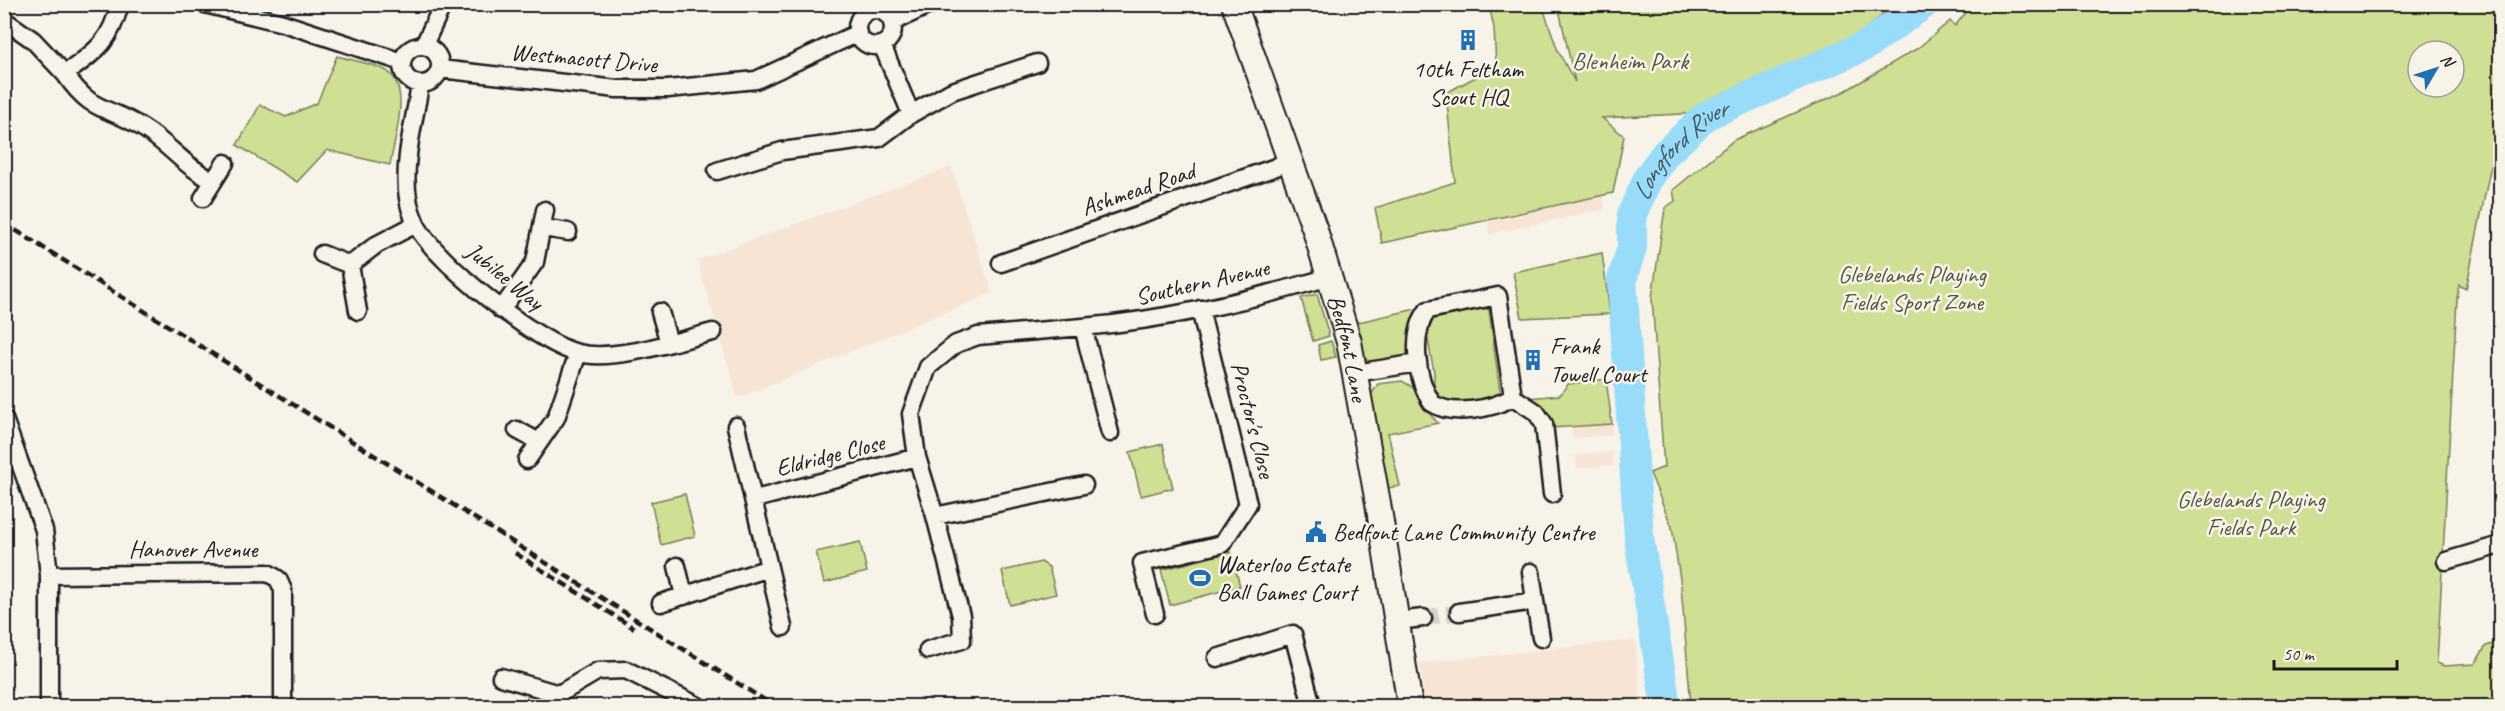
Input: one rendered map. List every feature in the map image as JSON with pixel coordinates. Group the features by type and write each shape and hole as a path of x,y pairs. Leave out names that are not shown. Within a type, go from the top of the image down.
{"main road":[{"name":"Bedfont Lane","path":"1234,4 1330,277 1356,373 1410,706"}],"street":[{"path":"65,74 102,46 114,27 120,4"},
{"path":"205,4 283,23 402,62"},
{"path":"424,45 438,56 440,69 432,81 420,85 408,80 402,70 402,62 408,50 424,45 443,4"},
{"path":"892,22 931,4"},
{"path":"871,7 886,13 892,22 892,35 882,45 866,44 858,33 859,21 871,7"},
{"path":"4,20 33,39 65,74 78,93 95,107 142,127 176,157 213,181"},
{"name":"Westmacott Drive","path":"440,69 617,90 668,88 756,80 858,33"},
{"path":"882,45 911,114"},
{"path":"717,171 782,151 879,138 911,114 952,91 1037,63"},
{"name":"Jubilee Way","path":"420,85 407,177 408,198 416,224 430,245 501,310 538,334 578,353 621,354 713,332"},
{"name":"Ashmead Road","path":"1001,263 1276,167 1290,159"},
{"path":"203,198 225,163"},
{"path":"501,310 535,262 545,210"},
{"path":"350,265 376,245 416,224"},
{"path":"543,228 568,232"},
{"path":"322,254 350,265"},
{"path":"350,265 358,310"},
{"name":"Southern Avenue","path":"928,650 962,640 961,616 917,457 911,414 928,367 957,344 978,336 1130,323 1200,309 1330,277"},
{"path":"1513,397 1505,402 1469,409 1438,407 1428,397 1418,363 1419,323 1428,310 1498,296 1513,397 1536,412 1544,424 1552,494"},
{"name":"Proctor's Close","path":"1155,615 1142,563 1222,544 1248,504 1200,309"},
{"path":"660,312 669,343"},
{"path":"1083,327 1110,433"},
{"path":"527,460 556,418 578,353"},
{"path":"1356,373 1418,363"},
{"path":"4,419 44,530 49,575 49,706"},
{"name":"Eldridge Close","path":"736,426 755,499 783,627"},
{"path":"517,430 539,442"},
{"name":"Eldridge Close","path":"755,499 917,457"},
{"path":"935,516 1084,485"},
{"path":"2446,561 2500,545"},
{"path":"677,566 684,596"},
{"path":"662,603 769,568"},
{"path":"1531,572 1541,638"},
{"name":"Hanover Avenue","path":"49,575 268,573 278,579 283,590 283,706"},
{"path":"1459,612 1535,601"},
{"path":"1397,621 1423,618"},
{"path":"1217,658 1293,634 1312,706"},
{"path":"501,677 557,700 598,671 626,670 698,706"}],"shaded area":[{"path":"951,167 992,293 738,398 697,260"},
{"path":"1603,196 1605,209 1489,234 1487,222"},
{"path":"1612,424 1612,435 1573,438 1572,427"},
{"path":"1612,452 1614,465 1577,468 1575,455"},
{"path":"1635,640 1641,706 1425,706 1420,663"}],"green space":[{"name":"Blenheim Park","path":"1489,5 1542,5 1558,51 1575,82 1558,5 1895,5 1858,35 1702,113 1602,118 1624,136 1613,193 1382,243 1375,208 1455,182 1446,93 1496,66 1494,28"},
{"path":"1972,5 2500,5 2500,85 2496,140 2466,289 2459,285 2457,299 2437,663 2444,666 2475,664 2486,646 2500,642 2500,706 1691,706 1681,586 1672,527 1650,473 1664,467 1652,298 1665,208 1675,201 1673,190 1734,140 1845,91 1918,48 1950,21 1955,26"},
{"path":"337,56 383,69 392,76 398,86 400,112 390,165 327,150 297,182 237,145 260,105 286,117 317,103"},
{"path":"1602,253 1610,314 1522,318 1513,272"},
{"path":"1317,294 1329,336 1313,341 1301,298"},
{"path":"1420,308 1407,355 1401,360 1373,365 1361,355 1354,323"},
{"path":"1484,308 1489,310 1501,399 1442,405 1434,393 1434,372 1427,335 1433,319"},
{"path":"1331,341 1336,357 1321,360 1318,345"},
{"path":"1606,379 1612,424 1551,428 1516,399 1560,395 1568,384"},
{"path":"1402,381 1414,388 1423,407 1438,423 1388,433 1400,486 1388,488 1369,398 1378,384"},
{"path":"1163,444 1173,488 1141,496 1130,452"},
{"path":"685,494 695,536 661,545 651,502"},
{"path":"860,542 867,572 824,583 816,552"},
{"name":"Waterloo Estate Ball Games Court","path":"1231,552 1240,586 1170,605 1161,570"},
{"path":"1041,562 1049,567 1056,594 1010,605 1002,571"}],"waterway":[{"name":"Longford River","path":"1666,706 1639,538 1622,279 1632,248 1632,214 1649,176 1666,153 1707,115 1865,46 1924,4"}],"tunnel":[{"path":"1423,618 1459,612"}],"railway":[{"path":"4,223 774,706"},
{"path":"515,553 634,628"}],"place":[{"name":"10th Feltham Scout HQ","path":"1468,40"},
{"name":"Frank Towell Court","path":"1533,360"},
{"name":"Bedfont Lane Community Centre","path":"1316,532"},
{"name":"Waterloo Estate Ball Games Court","path":"1200,578"}],"park label":[{"name":"Glebelands Playing Fields Sport Zone","path":"1912,288"},
{"name":"Glebelands Playing Fields Park","path":"2251,513"}]}
